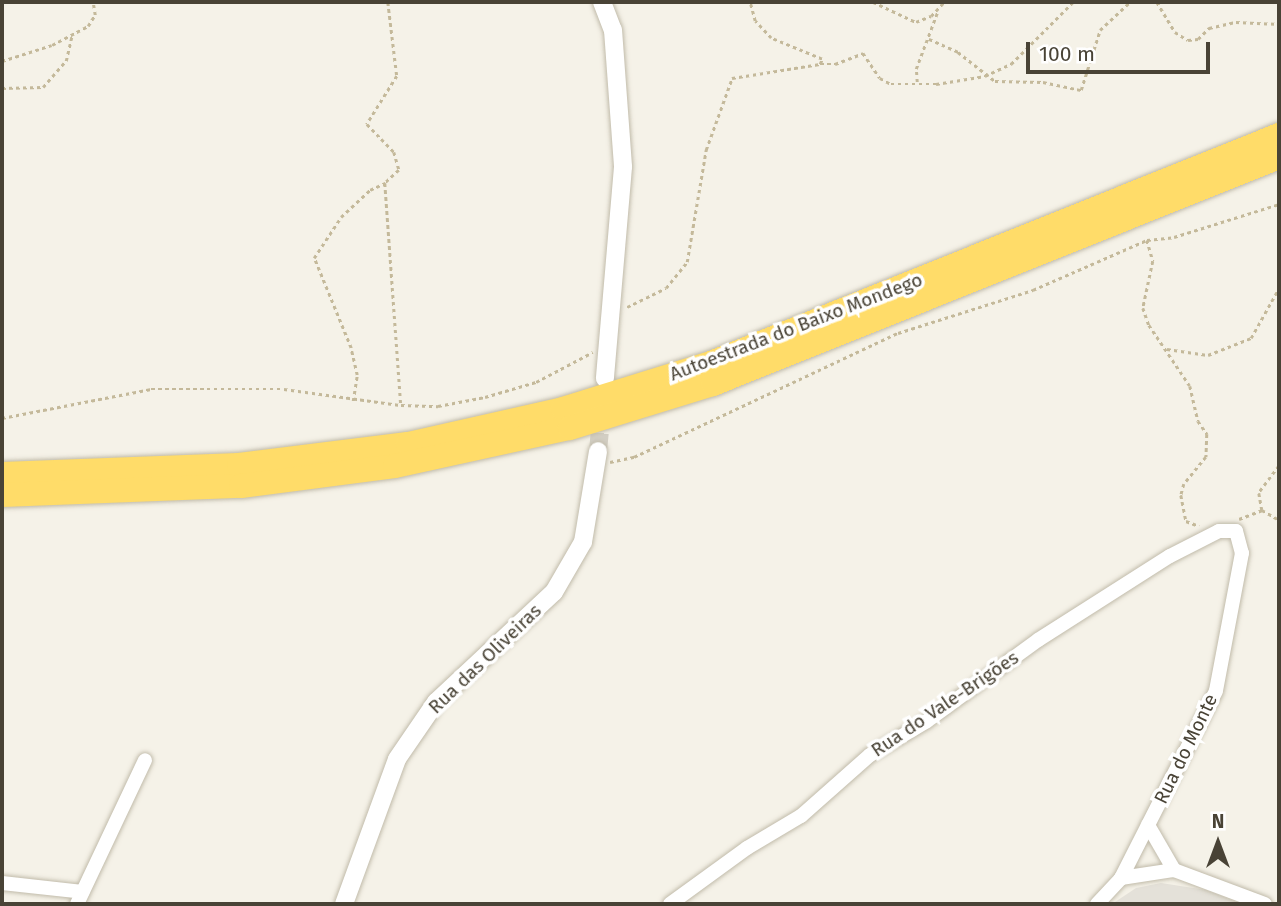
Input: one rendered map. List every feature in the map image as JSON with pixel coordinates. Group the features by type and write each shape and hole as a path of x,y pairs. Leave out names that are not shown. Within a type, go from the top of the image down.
{"highway":[{"name":"Autoestrada do Baixo Mondego","path":"2,474 239,465 408,444 563,409 710,363 1279,135"},
{"name":"Autoestrada do Baixo Mondego","path":"2,495 241,486 395,466 570,428 713,384 1279,157"}],"street":[{"path":"601,2 613,30 622,132 605,378"},
{"name":"Rua das Oliveiras","path":"344,904 397,759 436,702 554,592 583,542 598,457"},
{"name":"Rua do Monte","path":"1097,904 1121,878 1216,691 1242,553 1236,525"},
{"name":"Rua do Vale-Brigões","path":"670,904 747,848 801,816 870,755 927,720 1038,640 1170,556 1236,525"},
{"path":"2,883 80,898 145,760"},
{"path":"1148,825 1174,870"},
{"path":"1121,878 1174,870 1265,904"}],"path":[{"path":"2,61 72,36 88,26 95,15 93,2"},
{"path":"353,401 356,375 351,348 314,258 341,217 370,190 398,175 394,152 367,124 397,76 388,2"},
{"path":"750,2 755,21 771,38 792,51 822,59 820,64"},
{"path":"873,2 916,22 938,10"},
{"path":"918,83 916,69 938,10 944,2"},
{"path":"985,76 1011,64 1073,2"},
{"path":"610,315 666,288 687,262 706,150 732,78 835,64 863,53 880,78 891,84 985,76 1082,90 1101,30 1130,2"},
{"path":"1157,2 1175,32 1188,40 1198,39 1209,28 1236,22 1279,24"},
{"path":"2,88 43,87 66,61 72,36"},
{"path":"929,39 958,52 985,76"},
{"path":"2,54 11,58"},
{"path":"385,183 401,405"},
{"path":"598,457 634,457 898,333 1033,290 1147,240 1174,237 1279,204"},
{"path":"1147,240 1153,261 1143,308 1164,348 1190,386 1198,421 1207,434 1206,457 1184,484 1181,495 1186,521 1206,526"},
{"path":"1164,348 1192,356 1208,355 1251,338 1279,288"},
{"path":"2,418 151,389 284,389 353,401 401,405 458,404 536,382 588,353 607,350"},
{"path":"1279,466 1259,493 1262,510 1279,520"},
{"path":"1236,525 1262,510"}],"shaded area":[{"path":"1161,883 1206,890 1242,904 1112,904 1136,888"}],"tunnel":[{"path":"598,451 602,409"}]}
